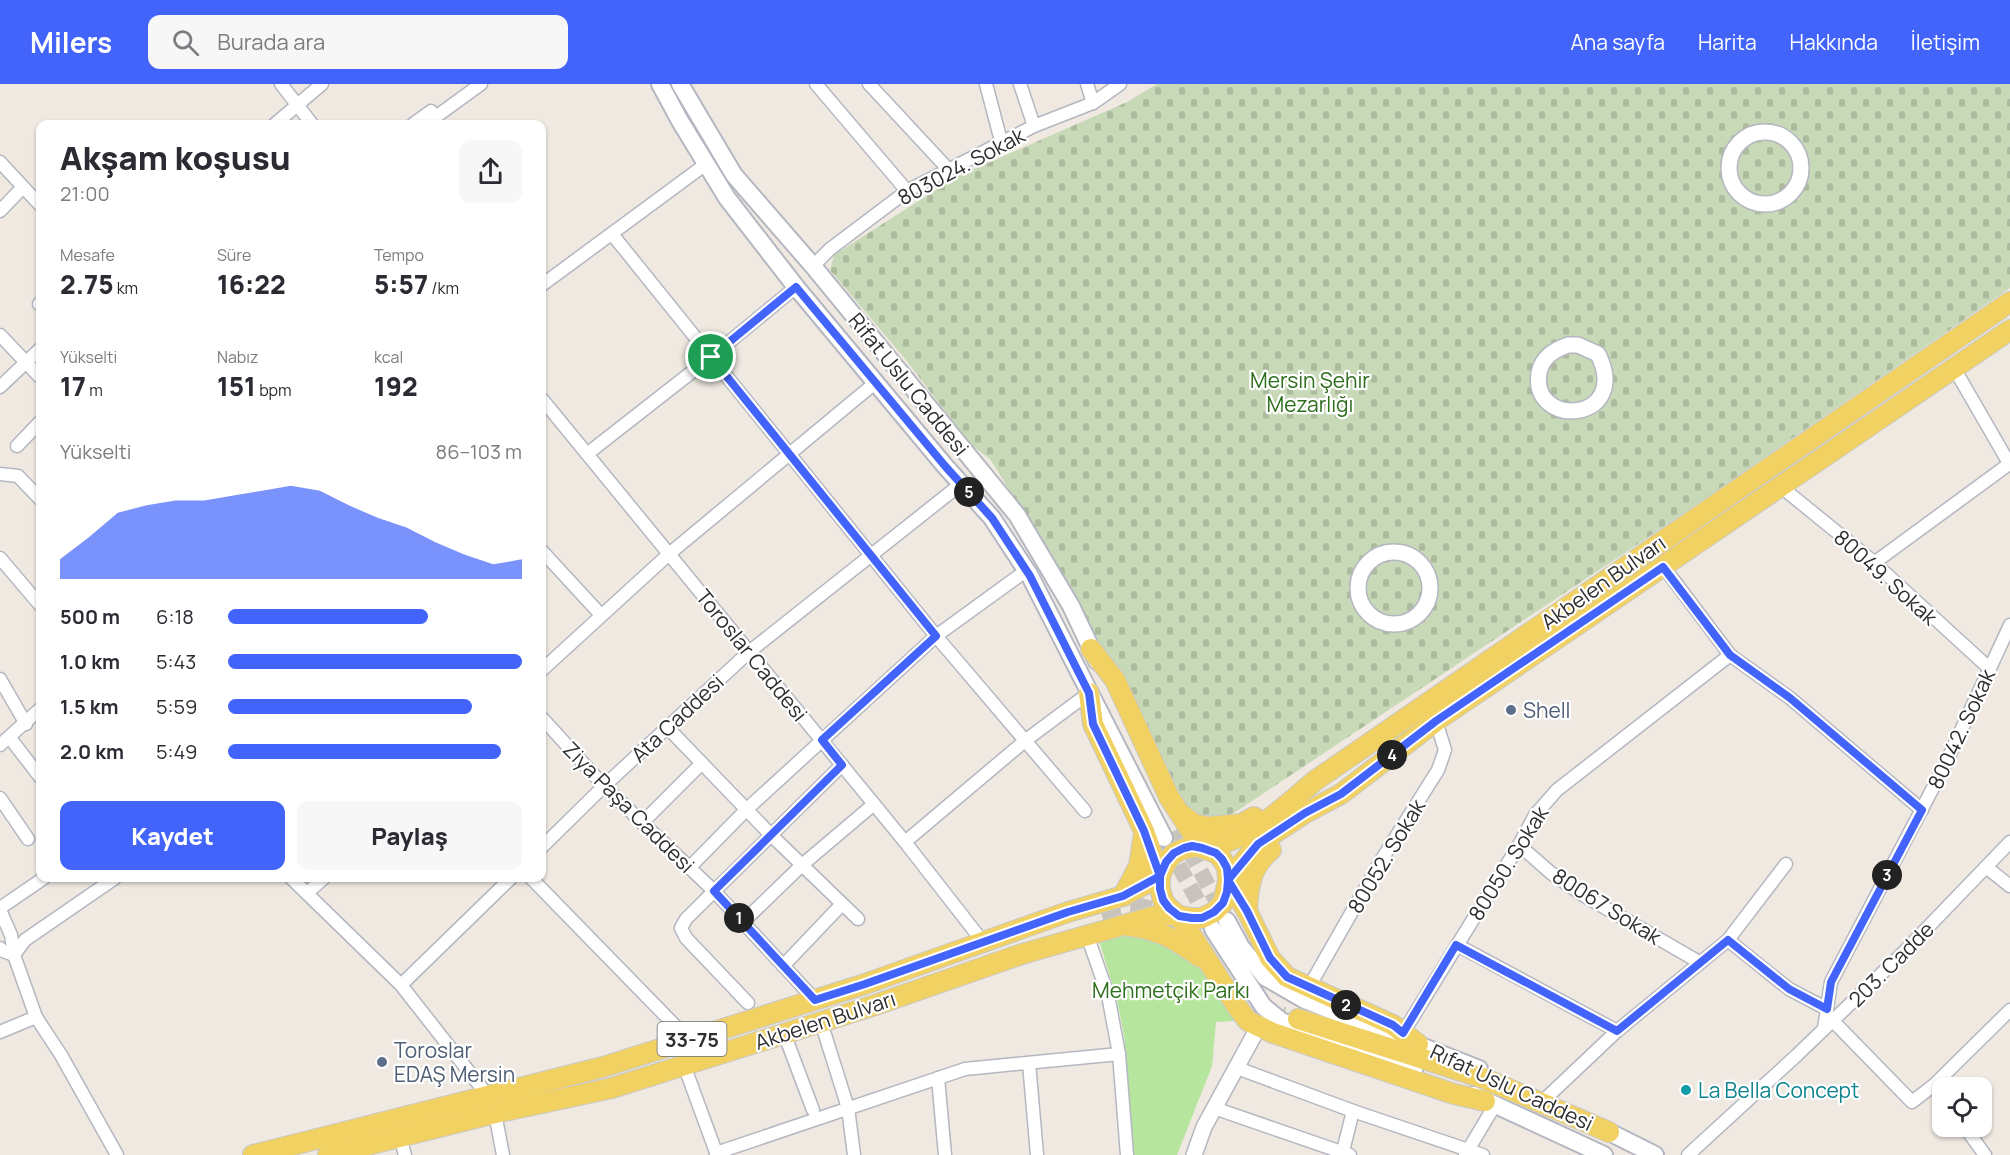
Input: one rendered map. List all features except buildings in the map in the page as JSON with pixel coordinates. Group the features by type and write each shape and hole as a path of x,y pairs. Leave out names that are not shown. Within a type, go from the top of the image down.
{"main road":[{"name":"Rifat Uslu Caddesi","path":"660,84 727,198 875,383 992,518 1027,570 1089,693 1174,827"},
{"name":"Rifat Uslu Caddesi","path":"681,84 734,175 813,266 1017,515 1071,606 1091,649"},
{"name":"Akbelen Bulvarı","path":"1197,847 1224,843 1254,829 1316,780 2010,302"},
{"name":"Akbelen Bulvarı","path":"1221,918 1228,880 1258,844 1305,813 1341,794 1436,721 2010,330"},
{"path":"1091,649 1115,680 1169,797 1174,827 1197,847 1216,853 1222,859 1227,868 1228,880 1247,911 1270,958 1287,977 1393,1025 1411,1038"},
{"path":"1089,693 1093,724 1144,831 1160,876 1163,900 1179,916 1248,1021 1273,1033 1454,1094 1490,1103"},
{"name":"33-75","path":"1174,827 1194,824 1207,827 1241,824 1316,780"},
{"path":"1247,911 1248,884 1260,858 1313,820 1341,794"},
{"path":"1123,896 1139,866 1144,831"},
{"name":"33-75","path":"1123,896 1160,876 1166,862 1174,853 1197,847"},
{"name":"Akbelen Bulvarı","path":"328,1155 402,1146 491,1105 815,1000 1068,912 1123,896"},
{"name":"33-75","path":"1179,916 1202,918 1214,912 1221,918"},
{"name":"33-75","path":"603,1067 739,1035 900,986 1101,913"},
{"name":"Akbelen Bulvarı","path":"253,1155 491,1105 612,1088 821,1022 1022,954 1162,914 1179,916"},
{"name":"Rıfat Uslu Caddesi","path":"1221,918 1265,977 1305,1000 1411,1038 1493,1075 1655,1155"},
{"name":"Rıfat Uslu Caddesi","path":"1221,918 1263,1006 1281,1021 1458,1087 1604,1155"},
{"path":"1120,926 1148,928 1176,940 1210,964"},
{"path":"1298,1019 1483,1078 1609,1132"}],"street":[{"path":"281,84 308,120"},
{"path":"278,120 322,84"},
{"path":"419,120 469,84"},
{"path":"432,120 482,84"},
{"path":"816,84 907,191"},
{"path":"869,84 948,169"},
{"path":"986,84 1002,141"},
{"path":"1020,84 1034,126"},
{"path":"1087,84 1093,103"},
{"name":"803024. Sokak","path":"813,266 830,249 907,191 1002,141 1093,103 1120,84"},
{"path":"1765,132 1787,139 1795,148 1800,159 1801,171 1798,183 1791,193 1770,204 1752,201 1737,192 1731,181 1729,170 1730,158 1735,147 1743,139 1765,132"},
{"path":"0,162 36,201"},
{"path":"546,282 706,164"},
{"path":"0,211 23,187"},
{"path":"612,234 936,636 1085,811"},
{"path":"587,454 796,287"},
{"path":"0,335 36,373"},
{"path":"1578,345 1598,354 1606,376 1605,388 1600,398 1591,406 1581,411 1570,412 1549,403 1539,384 1539,374 1542,363 1558,348 1578,345"},
{"path":"0,387 36,353"},
{"path":"1874,563 2010,464 1954,368"},
{"path":"546,666 669,554 875,383"},
{"name":"Toroslar Caddesi","path":"546,407 822,740 983,942"},
{"path":"17,446 36,426"},
{"path":"0,474 18,476 36,495"},
{"name":"Ata Caddesi","path":"546,843 604,786 749,652 961,484"},
{"name":"80049. Sokak","path":"1780,486 1874,563 1989,669"},
{"path":"1395,552 1407,554 1418,561 1430,580 1430,592 1421,613 1401,624 1390,624 1370,615 1362,606 1358,594 1363,569 1383,554 1395,552"},
{"path":"546,555 601,615"},
{"path":"0,558 36,600"},
{"path":"1663,567 1730,655 1790,698 1922,810"},
{"path":"689,868 747,809 936,636 1027,570"},
{"name":"80042. Sokak","path":"1828,1025 1827,1009 1831,982 1946,765 2010,625"},
{"name":"80050. Sokak","path":"1411,1038 1456,945 1519,845 1535,815 1557,790 1730,655"},
{"path":"0,679 26,724"},
{"path":"905,842 1026,740 1089,693"},
{"path":"36,713 5,741 36,773"},
{"name":"80052. Sokak","path":"1309,987 1382,859 1438,770 1445,750 1436,721"},
{"name":"Ziya Paşa Caddesi","path":"546,722 604,786 714,891 815,1000"},
{"path":"667,727 771,835 858,919"},
{"path":"642,823 702,763"},
{"path":"748,1003 686,938 681,928 686,919 842,765"},
{"path":"0,798 28,839"},
{"path":"743,922 802,865 874,804"},
{"name":"203. Cadde","path":"1688,1155 1904,953 2010,842"},
{"name":"80067 Sokak","path":"1519,845 1551,873 1583,895 1699,962"},
{"path":"1544,1100 1617,1031 1728,940 1785,864"},
{"path":"1986,867 2010,886"},
{"path":"38,882 0,909 11,935 14,955 36,1017 61,1055 117,1155"},
{"path":"14,955 25,940 108,882"},
{"path":"295,882 401,985 491,1105 503,1155"},
{"path":"307,893 319,882"},
{"path":"401,985 507,882"},
{"path":"535,882 690,1040"},
{"path":"783,966 842,904"},
{"path":"1087,935 1108,995 1119,1054 1127,1155"},
{"path":"1728,940 1789,989 1827,1009"},
{"path":"1456,945 1617,1031"},
{"path":"0,948 14,955"},
{"path":"1942,1077 2010,1012"},
{"path":"0,1032 36,1017"},
{"path":"821,1022 848,1108 854,1155"},
{"path":"1828,1025 1912,1102 1932,1087"},
{"path":"1194,1155 1204,1127 1259,1026"},
{"path":"784,1033 813,1110"},
{"path":"684,1065 717,1154 965,1069 1119,1054"},
{"path":"1029,1063 1037,1155"},
{"path":"1237,1068 1466,1153 1483,1155"},
{"path":"938,1078 945,1155"},
{"path":"1466,1153 1490,1103"},
{"path":"1214,1108 1345,1154 1353,1111"},
{"path":"1972,1137 1985,1155"}],"green space":[{"name":"Mersin Şehir Mezarlığı","path":"1157,84 2010,84 2010,288 1680,516 1234,813 1202,821 1187,815 1073,592 990,459 971,445 906,360 830,270 834,255 956,177 1127,102"},
{"name":"Mehmetçik Parkı","path":"1154,918 1178,923 1246,1020 1216,1022 1212,1066 1177,1155 1134,1155 1124,1035 1117,1000 1099,940"}],"tunnel":[{"path":"1178,829 1225,917"},
{"path":"1167,844 1212,927"},
{"path":"1101,913 1135,907 1167,919"},
{"path":"1230,991 1254,1011 1284,1017"}],"place":[{"name":"Shell","path":"1511,710"},
{"name":"Toroslar EDAŞ Mersin","path":"382,1062"},
{"name":"La Bella Concept","path":"1686,1090"}],"route":[{"path":"711,357 796,287 945,466 992,518 1030,576 1089,693 1093,724 1144,831 1160,876 1163,900 1179,916 1202,918 1214,912 1223,903 1228,880 1258,844 1305,813 1341,794 1436,721 1663,567 1730,655 1790,698 1922,810 1831,982 1827,1009 1789,989 1728,940 1617,1031 1456,945 1403,1033 1393,1025 1287,977 1270,958 1247,911 1228,880 1227,868 1222,859 1216,853 1192,846 1174,853 1166,862 1160,876 1123,896 1068,912 815,1000 714,891 842,765 822,740 936,636 711,357"}]}
